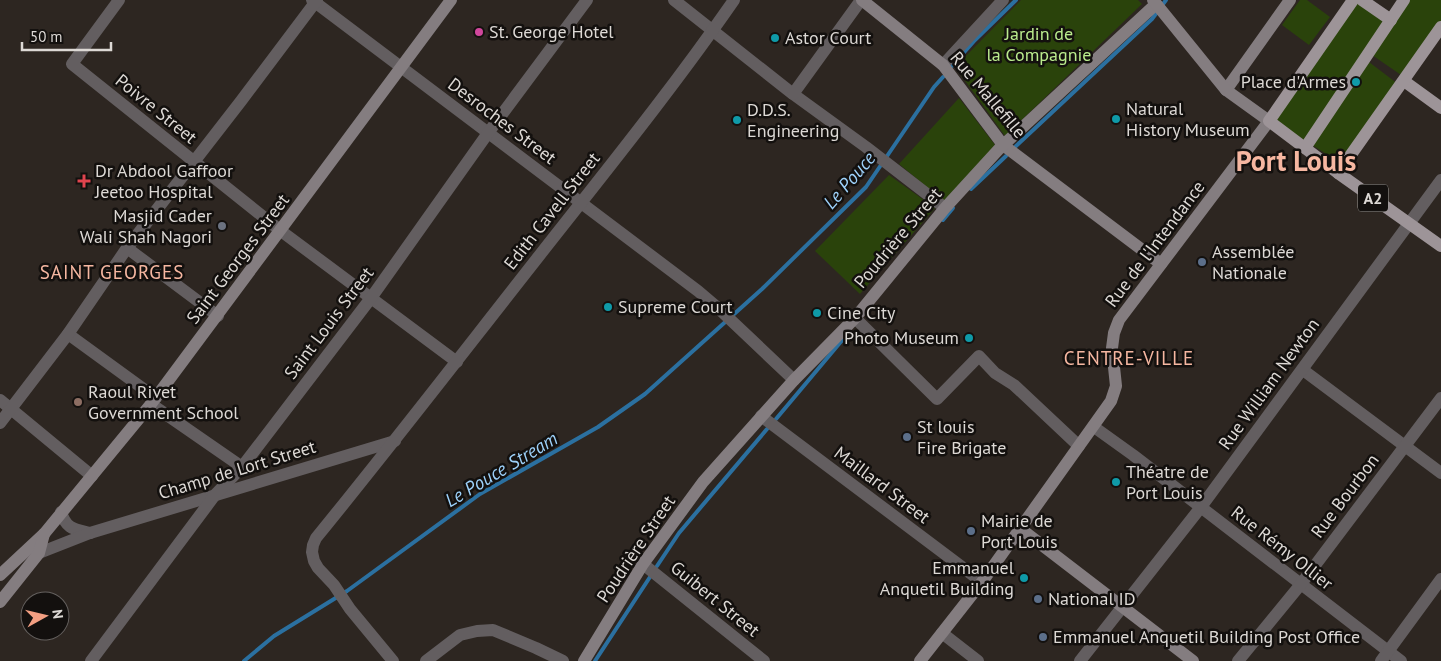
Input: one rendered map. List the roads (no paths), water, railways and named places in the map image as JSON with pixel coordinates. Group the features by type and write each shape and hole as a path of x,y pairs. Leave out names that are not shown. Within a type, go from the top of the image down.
{"main road":[{"path":"1353,0 1269,121 1305,148 1404,0"},
{"path":"1362,0 1391,20"},
{"path":"1338,173 1441,27"},
{"path":"1404,81 1441,108"},
{"name":"A2","path":"1305,148 1441,246"}],"street":[{"name":"Poivre Street","path":"119,0 72,64 281,231 457,362"},
{"name":"Saint Georges Street","path":"0,575 44,534 154,401 451,0"},
{"name":"Saint Louis Street","path":"92,661 215,495 242,467 371,298 488,133 586,0"},
{"path":"674,0 793,94 945,208"},
{"name":"Edith Cavell Street","path":"393,661 350,609 334,585 318,568 312,552 316,538 395,441 581,203 734,0"},
{"path":"793,94 862,0"},
{"name":"Rue Mallefille","path":"862,0 943,65 1003,145 1160,264"},
{"path":"943,65 1003,0"},
{"path":"1226,90 1290,0"},
{"name":"Desroches Street","path":"315,1 718,308 794,380"},
{"path":"0,423 68,334 127,248 193,161 242,101 315,1"},
{"path":"1155,3 1226,90 1269,121"},
{"name":"Poudrière Street","path":"584,661 643,564 703,482 794,380 858,321 945,208 1003,145 1155,3"},
{"name":"Rue de l'Intendance","path":"920,661 982,582 1112,401 1116,386 1112,348 1114,333 1119,320 1269,121"},
{"name":"Rue William Newton","path":"1080,661 1201,507 1441,180"},
{"path":"127,248 218,316"},
{"path":"858,321 938,399 979,356 995,373 1014,386 1079,446"},
{"path":"68,334 242,467"},
{"path":"1303,370 1441,474"},
{"name":"Rue Bourbon","path":"1238,661 1301,584 1441,398"},
{"path":"0,400 92,476"},
{"name":"Maillard Street","path":"762,416 982,582"},
{"name":"Rue Rémy Ollier","path":"1094,427 1301,584 1384,656 1401,661"},
{"name":"Champ de Lort Street","path":"39,553 90,533 395,441"},
{"path":"62,512 64,522 70,527 90,533"},
{"path":"1021,528 1193,661"},
{"name":"Saint Georges Street","path":"1,599 39,553 44,534"},
{"name":"Guibert Street","path":"643,564 764,661"},
{"path":"1384,656 1441,579"},
{"path":"428,660 460,635 493,630 563,661"},
{"path":"942,633 978,661"}],"waterway":[{"name":"Le Pouce","path":"952,66 975,40 1016,0"},
{"path":"1016,146 1152,19 1166,0"},
{"name":"Le Pouce Stream","path":"244,661 274,636 347,591 480,494 598,427 645,394 762,289 866,187 934,87 943,77"},
{"path":"971,189 1006,156"},
{"path":"943,220 953,208"},
{"path":"776,419 844,338"},
{"path":"657,566 679,533 767,429"},
{"path":"595,661 650,577"}],"place":[{"name":"St. George Hotel","path":"479,32"},
{"name":"Astor Court","path":"775,38"},
{"name":"Place d'Armes","path":"1356,82"},
{"name":"Natural History Museum","path":"1116,119"},
{"name":"D.D.S. Engineering","path":"737,120"},
{"name":"Dr Abdool Gaffoor Jeetoo Hospital","path":"84,181"},
{"name":"Masjid Cader Wali Shah Nagori","path":"222,226"},
{"name":"Assemblée Nationale","path":"1202,262"},
{"name":"Supreme Court","path":"608,307"},
{"name":"Cine City","path":"817,313"},
{"name":"Photo Museum","path":"969,338"},
{"name":"Raoul Rivet Government School","path":"78,402"},
{"name":"St louis Fire Brigate","path":"907,437"},
{"name":"Théatre de Port Louis","path":"1116,482"},
{"name":"Mairie de Port Louis","path":"971,531"},
{"name":"Emmanuel Anquetil Building","path":"1024,578"},
{"name":"National ID","path":"1038,599"},
{"name":"Emmanuel Anquetil Building Post Office","path":"1043,637"}],"district":[{"name":"Port Louis","path":"1296,161"},
{"name":"SAINT GEORGES","path":"112,272"},
{"name":"CENTRE-VILLE","path":"1129,358"}],"park label":[{"name":"Jardin de la Compagnie","path":"1039,44"}]}
